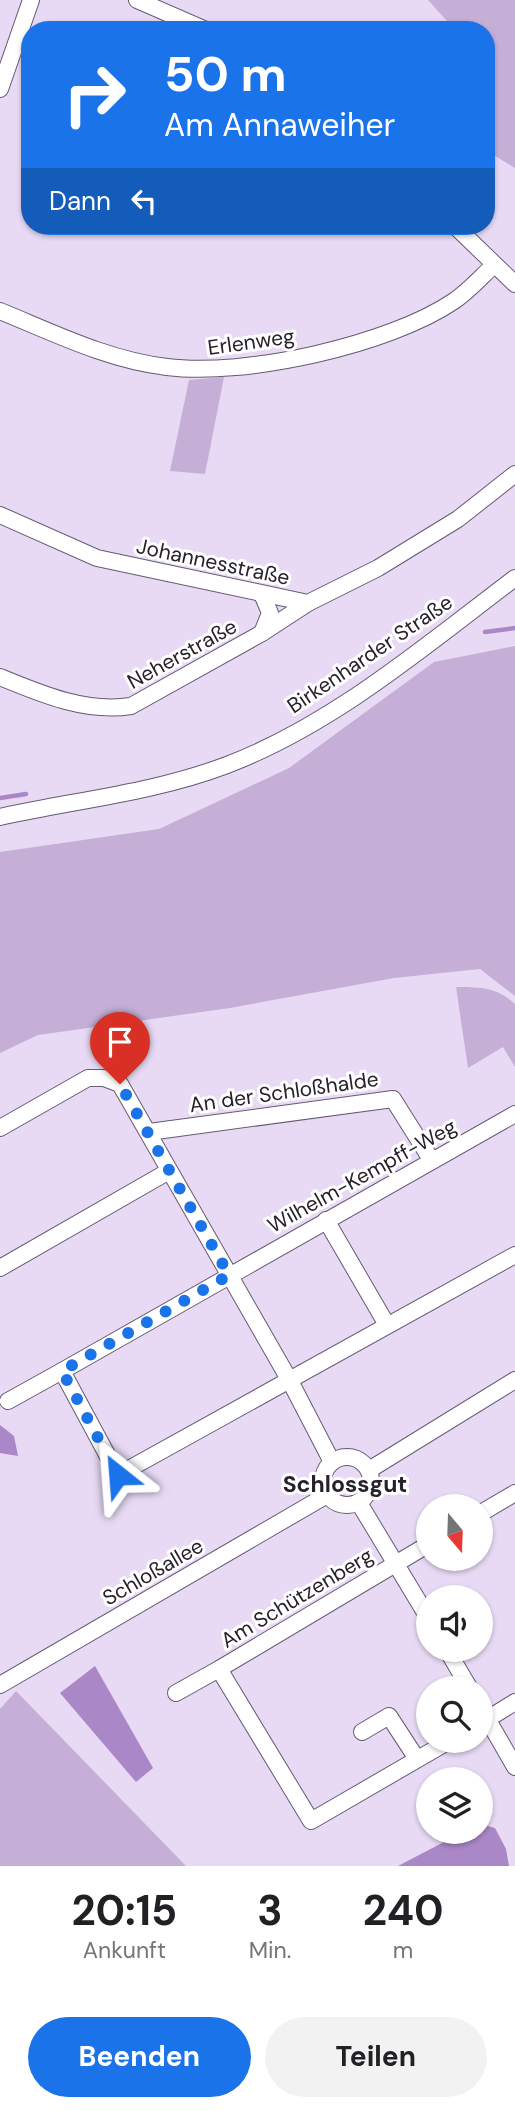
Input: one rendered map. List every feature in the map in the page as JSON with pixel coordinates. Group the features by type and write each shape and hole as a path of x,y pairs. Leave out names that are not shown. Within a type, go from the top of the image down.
{"street":[{"path":"24,21 31,0"},
{"path":"137,0 185,21"},
{"path":"0,89 21,29"},
{"path":"463,235 515,284"},
{"name":"Erlenweg","path":"0,311 100,352 132,361 205,370 245,368 309,355 415,321 456,300 494,265"},
{"name":"Johannesstraße","path":"0,515 97,558 308,603 378,568 458,519 515,474"},
{"name":"Birkenharder Straße","path":"0,817 147,790 227,765 264,749 370,685 515,578"},
{"name":"Neherstraße","path":"262,594 270,613 262,633"},
{"name":"Neherstraße","path":"0,677 90,707 108,710 131,706 262,633 308,603"},
{"path":"0,1128 88,1078 104,1078 120,1084 290,1381 332,1462"},
{"name":"An der Schloßhalde","path":"149,1132 393,1099 432,1161"},
{"name":"Wilhelm-Kempff-Weg","path":"8,1401 515,1114"},
{"path":"0,1268 169,1171"},
{"path":"326,1220 387,1325"},
{"path":"62,1371 118,1475 515,1255"},
{"path":"369,1470 515,1380"},
{"path":"352,1458 369,1470 370,1488 359,1503 345,1506 327,1496 323,1478 332,1462 352,1458"},
{"path":"494,1505 515,1493"},
{"name":"Schloßallee","path":"0,1685 327,1496"},
{"path":"359,1503 416,1597"},
{"name":"Am Schützenberg","path":"176,1693 416,1551"},
{"name":"Am Schützenberg","path":"219,1669 311,1821 428,1753"},
{"path":"493,1712 515,1702"},
{"path":"362,1732 390,1716 417,1759"},
{"path":"493,1732 515,1767"}],"shaded area":[{"path":"428,0 515,0 515,168 495,156 495,21 447,21"},
{"path":"224,377 205,474 170,471 189,380"},
{"path":"515,646 515,996 480,969 394,978 230,1008 38,1035 0,1053 0,852 159,829 289,768 434,662"},
{"path":"456,987 494,991 515,1004 515,1067 503,1047 468,1068"},
{"path":"0,1425 14,1436 18,1456 0,1453"},
{"path":"95,1666 153,1768 136,1782 60,1693"},
{"path":"16,1691 186,1866 0,1866 0,1709"},
{"path":"493,1827 506,1849 509,1866 398,1866 440,1844 493,1844"}],"waterway":[{"path":"485,632 515,628"},
{"path":"0,798 26,794"}],"district":[{"name":"Schlossgut","path":"345,1484"}],"route":[{"path":"118,1475 62,1371 229,1275 120,1084"}]}
